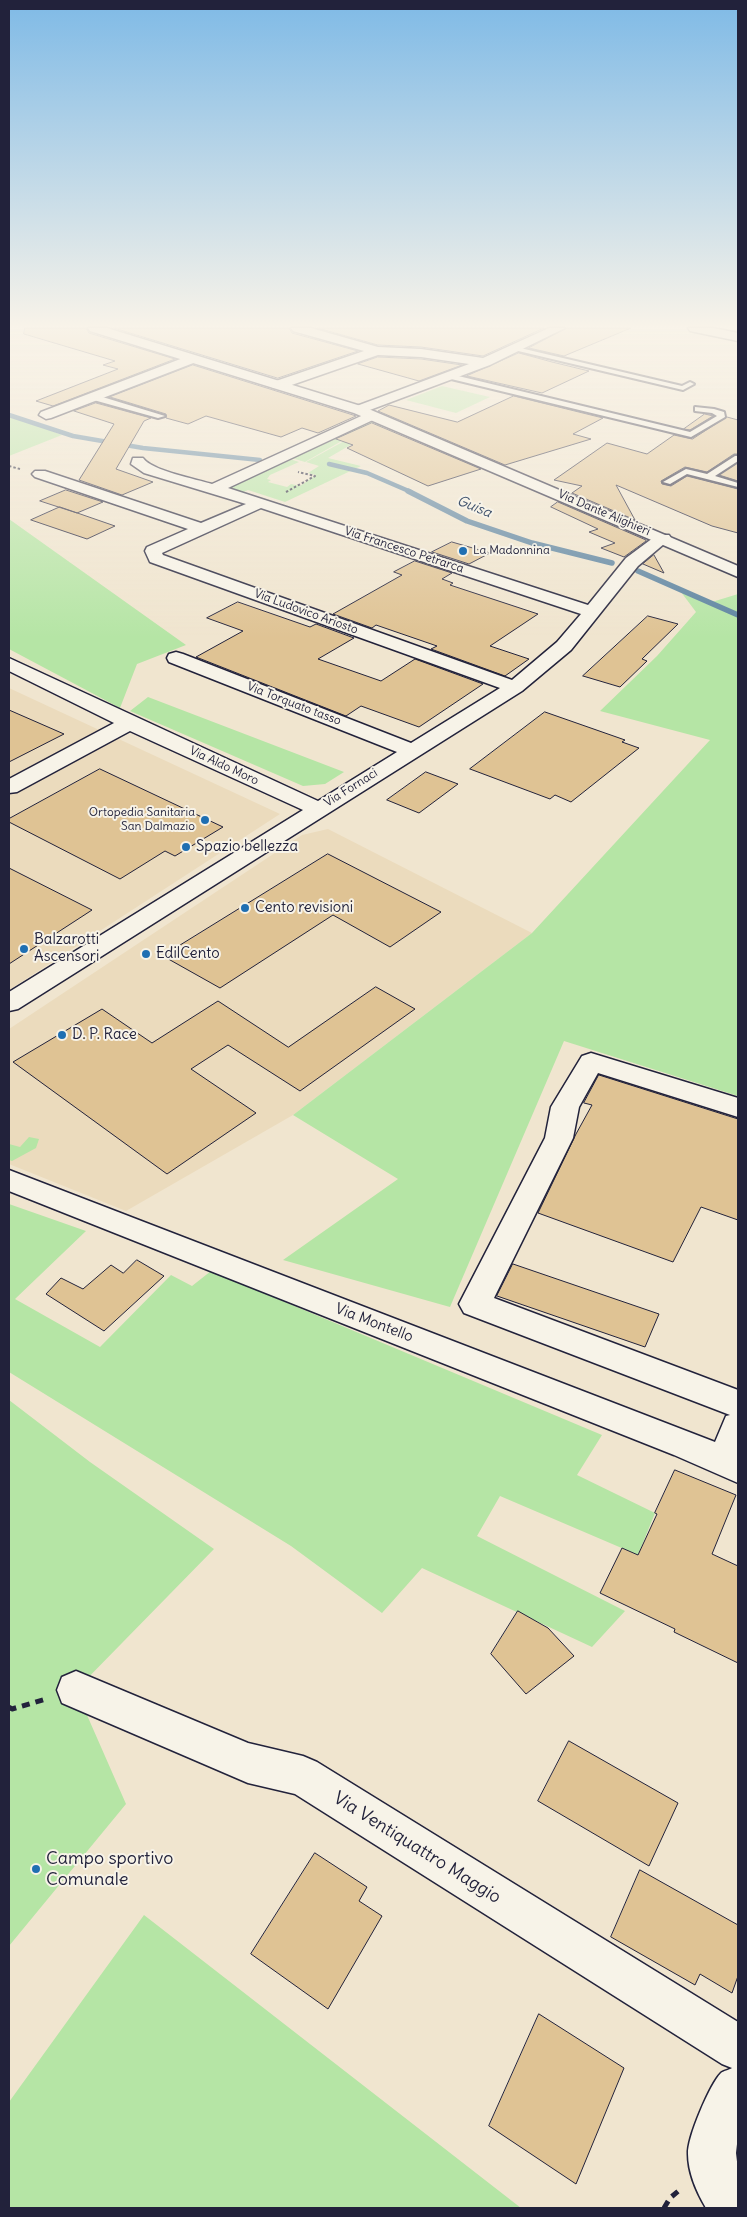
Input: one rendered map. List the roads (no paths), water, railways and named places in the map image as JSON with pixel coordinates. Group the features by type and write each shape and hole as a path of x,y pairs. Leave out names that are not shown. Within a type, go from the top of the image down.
{"street":[{"path":"214,490 328,431"},
{"name":"Via Dante Alighieri","path":"410,431 663,538 738,572"},
{"name":"Via Francesco Petrarca","path":"138,461 138,464 149,470 261,504 593,612"},
{"path":"40,474 202,529"},
{"name":"Via Ludovico Ariosto","path":"261,504 153,552 156,558 515,687"},
{"name":"Via Fornaci","path":"9,1004 411,750 515,687 564,646 632,562 663,538"},
{"name":"Via Torquato tasso","path":"176,658 411,750"},
{"name":"Via Aldo Moro","path":"9,664 129,722 318,809"},
{"path":"9,787 129,722"},
{"path":"738,1108 591,1062 565,1107 559,1138 475,1304 738,1404"},
{"name":"Via Montello","path":"9,1180 686,1445 731,1465"},
{"path":"731,1465 738,1426"},
{"name":"Via Ventiquattro Maggio","path":"76,1690 248,1763 303,1776 738,2048"},
{"path":"736,2208 729,2201 718,2181 712,2145 720,2122 738,2089"}],"lane":[{"path":"674,431 691,435 697,431"},
{"path":"708,477 738,458"},
{"path":"667,482 686,471 738,485"}],"waterway":[{"name":"Guisa","path":"59,431 73,436 143,448 260,460"},
{"name":"Guisa","path":"329,464 367,473 411,492"},
{"name":"Guisa","path":"408,491 467,521 532,543 612,563"},
{"name":"Guisa","path":"638,571 738,615"}],"place":[{"name":"La Madonnina","path":"463,551"},
{"name":"Ortopedia Sanitaria San Dalmazio","path":"205,820"},
{"name":"Spazio bellezza","path":"186,847"},
{"name":"Cento revisioni","path":"245,908"},
{"name":"Balzarotti Ascensori","path":"24,949"},
{"name":"EdilCento","path":"146,954"},
{"name":"D. P. Race","path":"62,1035"},
{"name":"Campo sportivo Comunale","path":"36,1869"}]}
